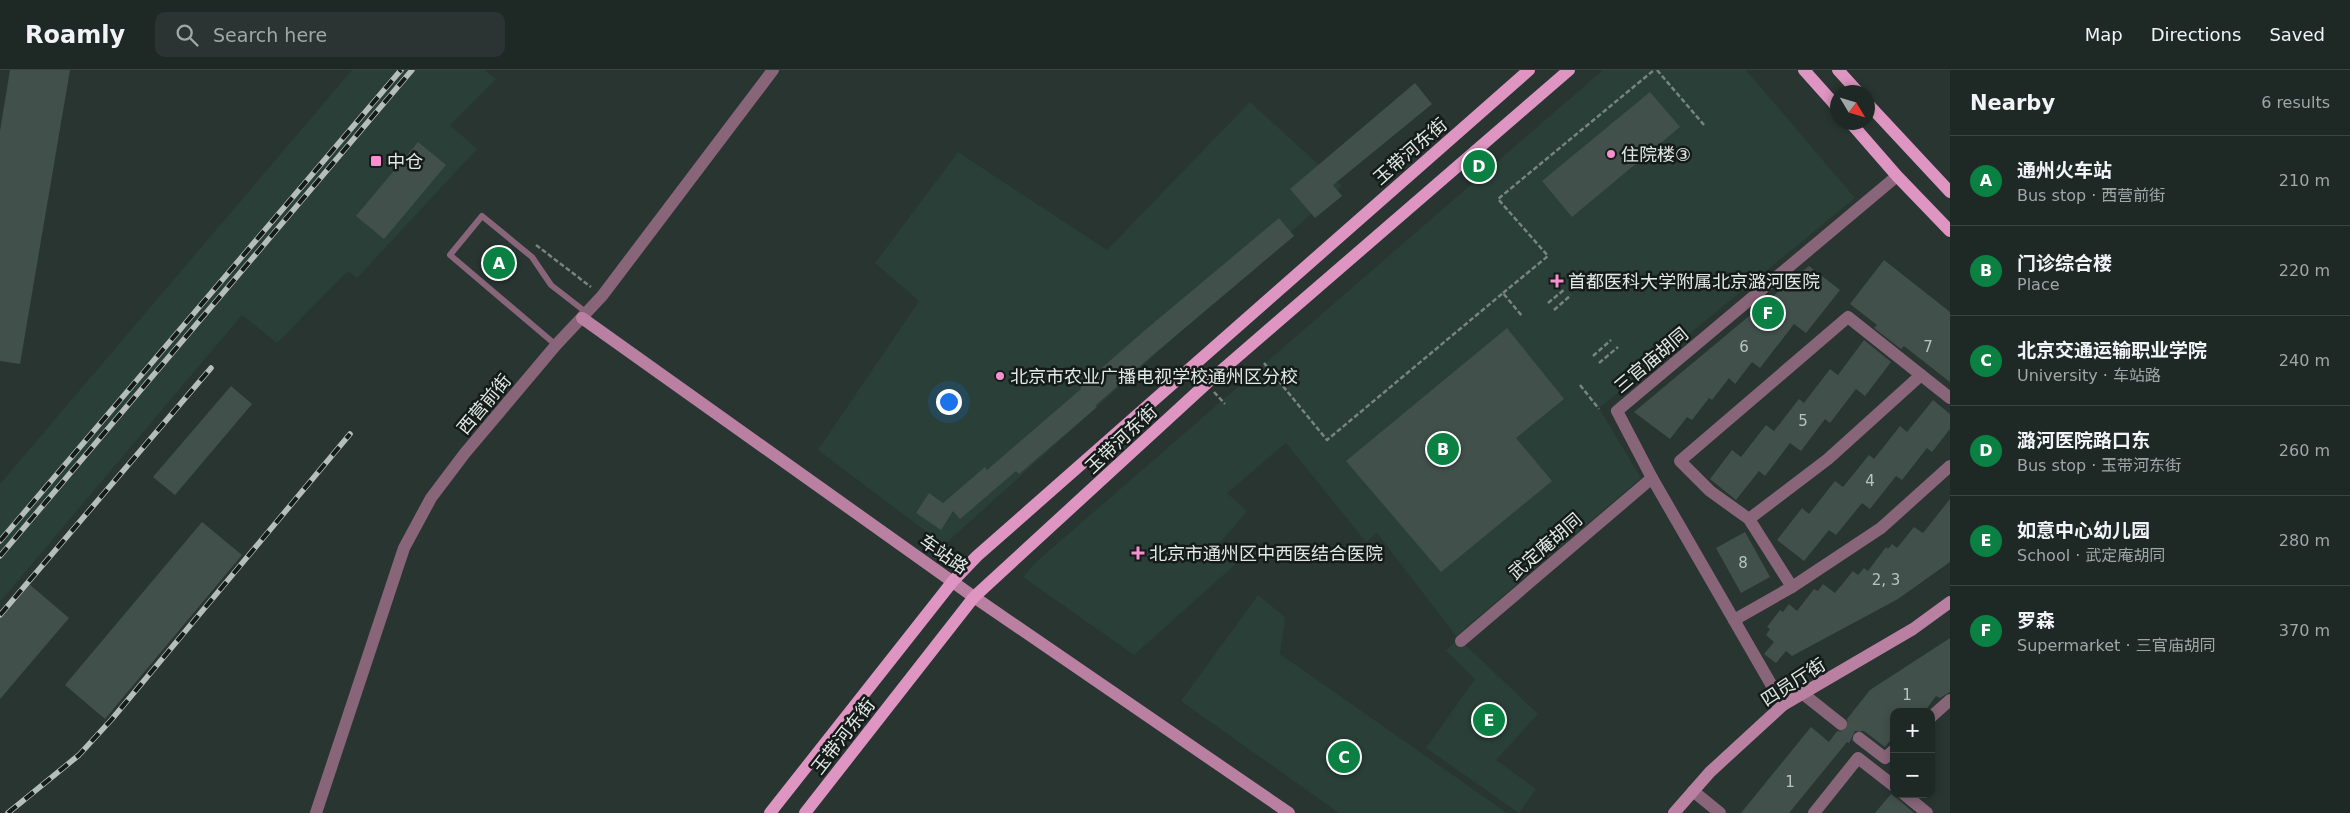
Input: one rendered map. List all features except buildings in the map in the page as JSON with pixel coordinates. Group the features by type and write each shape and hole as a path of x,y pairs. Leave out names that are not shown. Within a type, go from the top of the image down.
{"main road":[{"name":"玉带河东街","path":"770,813 953,581 1004,531 1529,70"},
{"name":"玉带河东街","path":"804,813 974,596 1207,383 1569,70"},
{"path":"1804,70 1830,99"},
{"path":"1838,70 1852,85"},
{"path":"1875,112 1950,192"},
{"path":"1857,130 1897,176 1950,231"}],"street":[{"name":"西营前街","path":"316,813 404,548 431,498 556,345 585,316 772,70"},
{"name":"三官庙胡同","path":"1783,705 1652,478 1617,411 1897,176"},
{"name":"车站路","path":"585,316 974,596 1289,813"},
{"path":"1792,587 1749,519 1710,491 1680,461 1794,361 1848,317 1950,398"},
{"path":"1749,519 1828,459 1921,375"},
{"path":"1734,620 1792,587 1881,528 1950,466"},
{"name":"武定庵胡同","path":"1461,641 1652,478"},
{"name":"四员厅街","path":"1674,813 1710,772 1783,705 1913,629 1950,602"},
{"path":"1802,693 1841,724"},
{"path":"1935,713 1950,700"},
{"path":"1858,738 1885,758 1891,753"},
{"path":"1814,813 1858,758 1890,783"},
{"path":"1693,791 1720,813"},
{"path":"1909,798 1927,813"}],"lane":[{"path":"556,345 450,255 482,216 532,257 551,285 585,316"}],"path":[{"path":"1264,363 1327,440 1548,256 1498,199 1656,70 1704,125"},
{"path":"1548,303 1565,289"},
{"path":"1503,293 1522,316"},
{"path":"1554,310 1570,295"},
{"path":"1593,356 1612,340"},
{"path":"1599,363 1618,347"},
{"path":"1580,386 1599,409"}],"shaded area":[{"path":"352,70 484,70 496,79 450,125 477,149 357,278 348,271 277,343 242,315 0,602 0,484"},
{"name":"首都医科大学附属北京潞河医院","path":"1603,70 1746,70 1855,198 1599,408 1641,478 1456,636 1377,533 1366,542 1286,443 1227,493 1247,511 1219,544 1239,561 1134,655 1023,577 1035,563"},
{"name":"北京市农业广播电视学校通州区分校","path":"1250,102 1342,186 944,545 818,450 919,301 875,263 958,152 1107,250"},
{"path":"1258,595 1285,617 1280,654 1507,813 1339,813 1181,701"},
{"path":"1458,638 1538,714 1496,760 1536,789 1519,813 1426,748 1475,679 1446,651"}],"tunnel":[{"path":"1841,724 1859,738"}],"railway":[{"path":"0,541 401,70"},
{"path":"0,556 412,70"},
{"path":"0,615 211,368"},
{"path":"8,813 79,755 112,719 350,434"}],"place":[{"name":"住院楼③","path":"1611,154"},
{"name":"中仓","path":"376,161"},
{"name":"潞河医院路口东","path":"1479,166"},
{"name":"通州火车站","path":"499,263"},
{"name":"首都医科大学附属北京潞河医院","path":"1557,281"},
{"name":"罗森","path":"1768,313"},
{"name":"北京市农业广播电视学校通州区分校","path":"1000,376"},
{"name":"门诊综合楼","path":"1443,449"},
{"name":"北京市通州区中西医结合医院","path":"1138,553"},
{"name":"如意中心幼儿园","path":"1489,720"},
{"name":"北京交通运输职业学院","path":"1344,757"}]}
